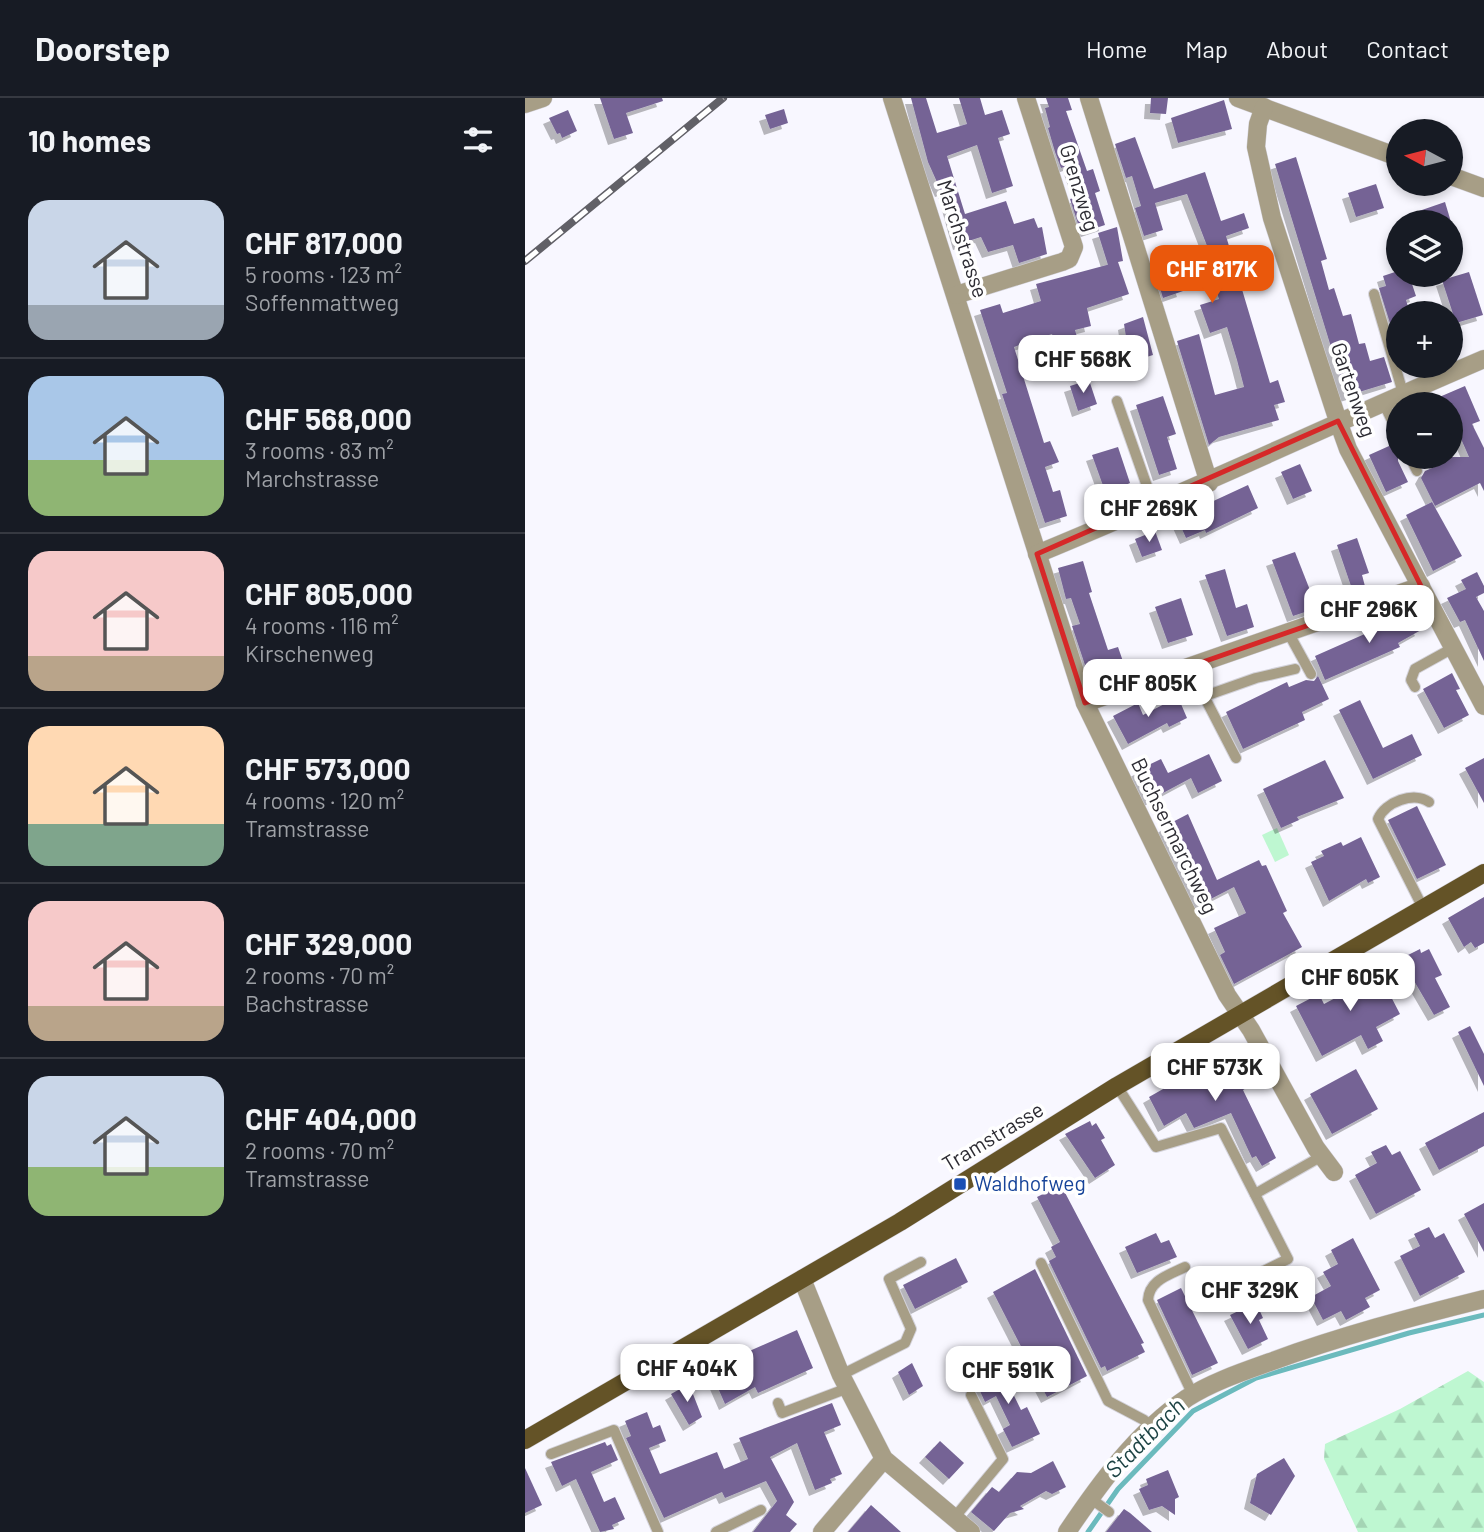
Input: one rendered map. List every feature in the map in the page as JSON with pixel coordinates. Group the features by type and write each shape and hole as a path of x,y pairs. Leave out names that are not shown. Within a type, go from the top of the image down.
{"main road":[{"name":"Tramstrasse","path":"525,1440 802,1279 1117,1086 1484,873"}],"street":[{"path":"525,104 543,98"},
{"name":"Marchstrasse","path":"892,98 1037,554"},
{"name":"Grenzweg","path":"956,295 1069,259 1073,247 1026,98"},
{"path":"1089,98 1209,483"},
{"path":"1238,98 1263,103 1386,152"},
{"name":"Gartenweg","path":"1263,103 1256,147 1272,218 1348,449 1484,706"},
{"path":"1463,180 1484,188"},
{"path":"1405,392 1484,359"},
{"path":"1037,554 1209,483 1386,401"},
{"name":"Buchsermarchweg","path":"1037,554 1085,704 1239,1014 1334,1172"},
{"path":"1085,704 1421,586"},
{"path":"802,1279 844,1381 884,1459 971,1532"},
{"path":"1067,1532 1090,1498 1151,1427 1193,1395 1232,1376 1322,1342 1484,1299"},
{"path":"821,1532 884,1459"}],"lane":[{"path":"1374,295 1403,392"},
{"path":"1117,401 1154,506"},
{"path":"1383,402 1386,408"},
{"path":"1289,634 1311,674"},
{"path":"1415,687 1412,680 1415,668 1453,648"},
{"path":"1190,668 1237,758"},
{"path":"1205,696 1256,678 1295,669"},
{"path":"1423,908 1378,820 1385,810 1411,796 1421,796 1429,802"},
{"path":"1117,1086 1156,1147 1221,1128 1288,1259 1215,1295"},
{"path":"1255,1194 1322,1156"},
{"path":"778,1403 782,1413 844,1381 905,1343 911,1329 889,1279 921,1262"},
{"path":"1041,1263 1108,1401 1145,1420 1151,1427"},
{"path":"1185,1267 1155,1282 1149,1289 1149,1300 1193,1395"},
{"path":"954,1518 1003,1460 971,1395"},
{"path":"551,1454 614,1430 658,1532"},
{"path":"1090,1498 1109,1512"},
{"path":"716,1532 741,1527 761,1510"}],"highlighted area":[{"path":"1338,421 1421,586 1085,703 1037,554"}],"green space":[{"path":"1277,828 1289,855 1275,862 1262,835"},
{"path":"1468,1371 1484,1382 1484,1532 1358,1532 1324,1459 1325,1444 1400,1409"}],"building":[{"path":"600,98 662,98 663,101 626,113 633,133 614,139"},
{"path":"911,98 926,98 937,133 967,124 959,98 980,98 985,115 1002,110 1010,134 998,138 1013,186 992,193 977,145 947,156 965,214 1006,201 1014,224 1034,218 1038,228 1042,227 1047,254 1019,263 1013,245 988,252 981,237 959,244 944,190 941,191 928,162"},
{"path":"1046,98 1068,98 1072,110 1066,111 1087,171 1093,169 1100,191 1095,193 1105,225 1081,233 1070,199 1079,196 1069,165 1061,168 1055,152 1048,128 1050,127 1045,108 1049,107"},
{"path":"1151,98 1168,98 1166,114 1150,113"},
{"path":"1224,100 1232,129 1178,143 1171,118"},
{"path":"784,109 788,123 770,129 765,115"},
{"path":"568,110 577,131 562,138 549,118"},
{"path":"1135,137 1154,189 1205,172 1221,221 1244,213 1249,228 1226,236 1270,383 1278,380 1285,402 1274,405 1279,420 1219,437 1209,445 1177,341 1199,334 1215,395 1244,387 1227,327 1210,333 1200,305 1219,299 1209,269 1203,270 1198,254 1209,251 1187,194 1155,203 1163,230 1144,236 1135,208 1141,206 1132,176 1126,178 1115,144"},
{"path":"1296,157 1327,259 1321,261 1329,290 1334,288 1343,316 1351,314 1359,344 1365,343 1370,361 1384,357 1386,378 1391,378 1392,382 1346,396 1275,164"},
{"path":"1376,184 1384,208 1356,217 1348,193"},
{"path":"1445,202 1447,210 1422,210"},
{"path":"1117,227 1123,261 1118,262 1129,294 1087,308 1091,326 1075,330 1077,337 1055,344 1052,334 1014,347 1044,443 1050,441 1059,462 1045,467 1053,492 1060,490 1067,516 1045,523 1002,394 1007,393 980,310 1000,304 1003,313 1041,301 1036,284 1108,265 1098,233"},
{"path":"1175,269 1183,291 1163,298 1156,275"},
{"path":"1469,272 1483,315 1463,321 1463,301 1449,301 1444,287 1463,287 1463,274"},
{"path":"1413,287 1416,296 1406,301 1386,301 1386,310 1379,288"},
{"path":"1143,317 1153,355 1121,365 1113,342 1126,337 1124,324"},
{"path":"1089,380 1097,404 1078,411 1070,386"},
{"path":"1465,386 1480,421 1472,424 1484,448 1484,491 1480,483 1435,506 1421,478 1425,471 1463,469 1463,457 1469,457 1463,443 1463,392 1451,392"},
{"path":"1163,396 1176,434 1167,437 1177,469 1159,475 1136,405"},
{"path":"1118,447 1130,483 1106,494 1092,455"},
{"path":"1386,447 1386,469 1402,469 1408,482 1386,492 1369,455"},
{"path":"1300,464 1312,491 1293,499 1281,472"},
{"path":"1248,485 1258,508 1206,533 1205,530 1186,538 1174,511 1204,498 1207,504"},
{"path":"1432,502 1462,556 1433,571 1406,515"},
{"path":"1155,531 1162,550 1142,557 1135,539"},
{"path":"1357,538 1369,573 1362,575 1366,590 1346,600 1342,589 1351,586 1337,545"},
{"path":"1295,552 1317,608 1293,616 1272,560"},
{"path":"1083,561 1092,592 1089,593 1108,650 1118,647 1126,670 1091,683 1072,626 1080,624 1071,598 1066,599 1058,568"},
{"path":"1225,569 1236,608 1247,604 1254,627 1227,636 1205,575"},
{"path":"1477,572 1484,586 1484,593 1476,597 1484,611 1484,661 1465,620 1460,622 1447,598 1466,589 1461,580"},
{"path":"1181,598 1193,635 1168,643 1155,607"},
{"path":"1401,607 1403,611 1409,608 1421,630 1398,643 1400,647 1325,680 1315,656 1385,625 1383,621 1389,618 1388,615"},
{"path":"1452,673 1460,689 1456,690 1469,715 1444,728 1423,689"},
{"path":"1318,676 1329,699 1302,712 1305,720 1243,749 1226,712 1287,682 1289,687 1306,680 1314,681"},
{"path":"1178,697 1187,718 1169,727 1167,723 1128,744 1113,716 1138,703 1143,715"},
{"path":"1360,700 1383,748 1412,734 1422,755 1373,779 1339,710"},
{"path":"1209,754 1222,781 1198,793 1191,778 1150,800 1136,771 1161,759 1168,773"},
{"path":"1484,758 1484,803 1465,768"},
{"path":"1325,760 1344,798 1297,817 1299,820 1281,828 1263,789"},
{"path":"1417,806 1446,865 1417,879 1388,820"},
{"path":"1188,814 1217,880 1259,860 1262,866 1266,865 1287,911 1283,913 1302,947 1234,984 1220,955 1225,952 1214,928 1246,913 1234,887 1199,905 1163,827"},
{"path":"1361,837 1380,877 1368,883 1366,879 1329,901 1311,862 1324,856 1321,851 1341,842 1343,846"},
{"path":"1484,897 1484,943 1475,948 1471,942 1464,947 1448,918"},
{"path":"1420,949 1421,953 1429,949 1442,975 1435,978 1450,1007 1434,1015 1403,962 1408,960 1406,956"},
{"path":"1374,964 1400,1014 1376,1027 1383,1041 1368,1049 1361,1035 1322,1056 1296,1006 1319,994 1324,1004 1356,987 1350,976"},
{"path":"1470,1026 1484,1054 1484,1086 1458,1032"},
{"path":"1228,1052 1248,1087 1243,1090 1276,1158 1262,1166 1256,1156 1252,1158 1231,1113 1194,1128 1186,1113 1164,1126 1149,1097"},
{"path":"1356,1069 1378,1109 1332,1134 1310,1094"},
{"path":"1484,1112 1484,1146 1439,1170 1425,1143"},
{"path":"1090,1121 1092,1126 1096,1123 1105,1138 1101,1140 1115,1165 1095,1178 1065,1134"},
{"path":"1386,1145 1392,1155 1400,1151 1421,1190 1376,1214 1355,1175 1377,1163 1371,1152"},
{"path":"1061,1185 1144,1343 1141,1344 1145,1352 1107,1371 1105,1366 1101,1368 1049,1261 1056,1257 1051,1247 1060,1242 1037,1197"},
{"path":"1484,1203 1484,1252 1464,1214"},
{"path":"1429,1227 1435,1238 1444,1233 1465,1272 1420,1296 1400,1256 1420,1246 1414,1234"},
{"path":"1156,1233 1161,1243 1169,1240 1177,1257 1137,1273 1125,1247"},
{"path":"1353,1238 1380,1290 1365,1298 1370,1307 1346,1320 1341,1311 1323,1320 1311,1297 1331,1286 1323,1272 1338,1264 1331,1250"},
{"path":"956,1258 968,1282 915,1309 903,1285"},
{"path":"1035,1269 1087,1376 1047,1397 993,1292"},
{"path":"1283,1272 1291,1289 1277,1295 1269,1278"},
{"path":"1181,1288 1218,1363 1192,1375 1157,1300"},
{"path":"1257,1305 1263,1318 1259,1320 1268,1339 1248,1349 1230,1315"},
{"path":"797,1330 813,1368 758,1393 755,1387 725,1404 711,1372 738,1356"},
{"path":"912,1363 923,1386 909,1395 898,1372"},
{"path":"999,1365 1021,1410 1027,1407 1040,1434 1012,1447 1003,1429 1010,1425 996,1396 985,1402 974,1378"},
{"path":"689,1384 702,1417 689,1425 671,1394"},
{"path":"832,1403 841,1425 824,1432 842,1474 830,1479 832,1483 815,1490 797,1443 770,1457 794,1502 786,1515 797,1524 790,1532 753,1532 777,1501 766,1481 725,1498 722,1492 664,1518 626,1438 631,1436 625,1421 647,1412 653,1428 660,1425 666,1441 649,1448 660,1474 717,1452 724,1469 748,1459 739,1438"},
{"path":"940,1441 964,1463 949,1479 925,1457"},
{"path":"605,1442 607,1446 611,1444 618,1460 591,1472 604,1502 615,1497 625,1519 612,1525 614,1529 600,1532 576,1479 562,1486 551,1462"},
{"path":"1284,1458 1295,1476 1271,1515 1250,1503 1257,1474"},
{"path":"1053,1461 1066,1487 1052,1494 1046,1491 1020,1506 1024,1509 1010,1513 994,1531 971,1512 992,1487 999,1492 1017,1472 1031,1473"},
{"path":"525,1468 542,1505 525,1513"},
{"path":"1168,1470 1179,1497 1175,1499 1175,1515 1162,1506 1149,1510 1139,1489 1148,1485 1146,1479"},
{"path":"871,1505 901,1532 848,1532"},
{"path":"1124,1509 1130,1513 1152,1532 1106,1532"}],"waterway":[{"name":"Stadtbach","path":"1088,1532 1118,1489 1193,1411 1256,1378 1409,1333 1484,1315"}],"railway":[{"path":"525,261 723,98"}],"place":[{"name":"Waldhofweg","path":"960,1184"}]}
